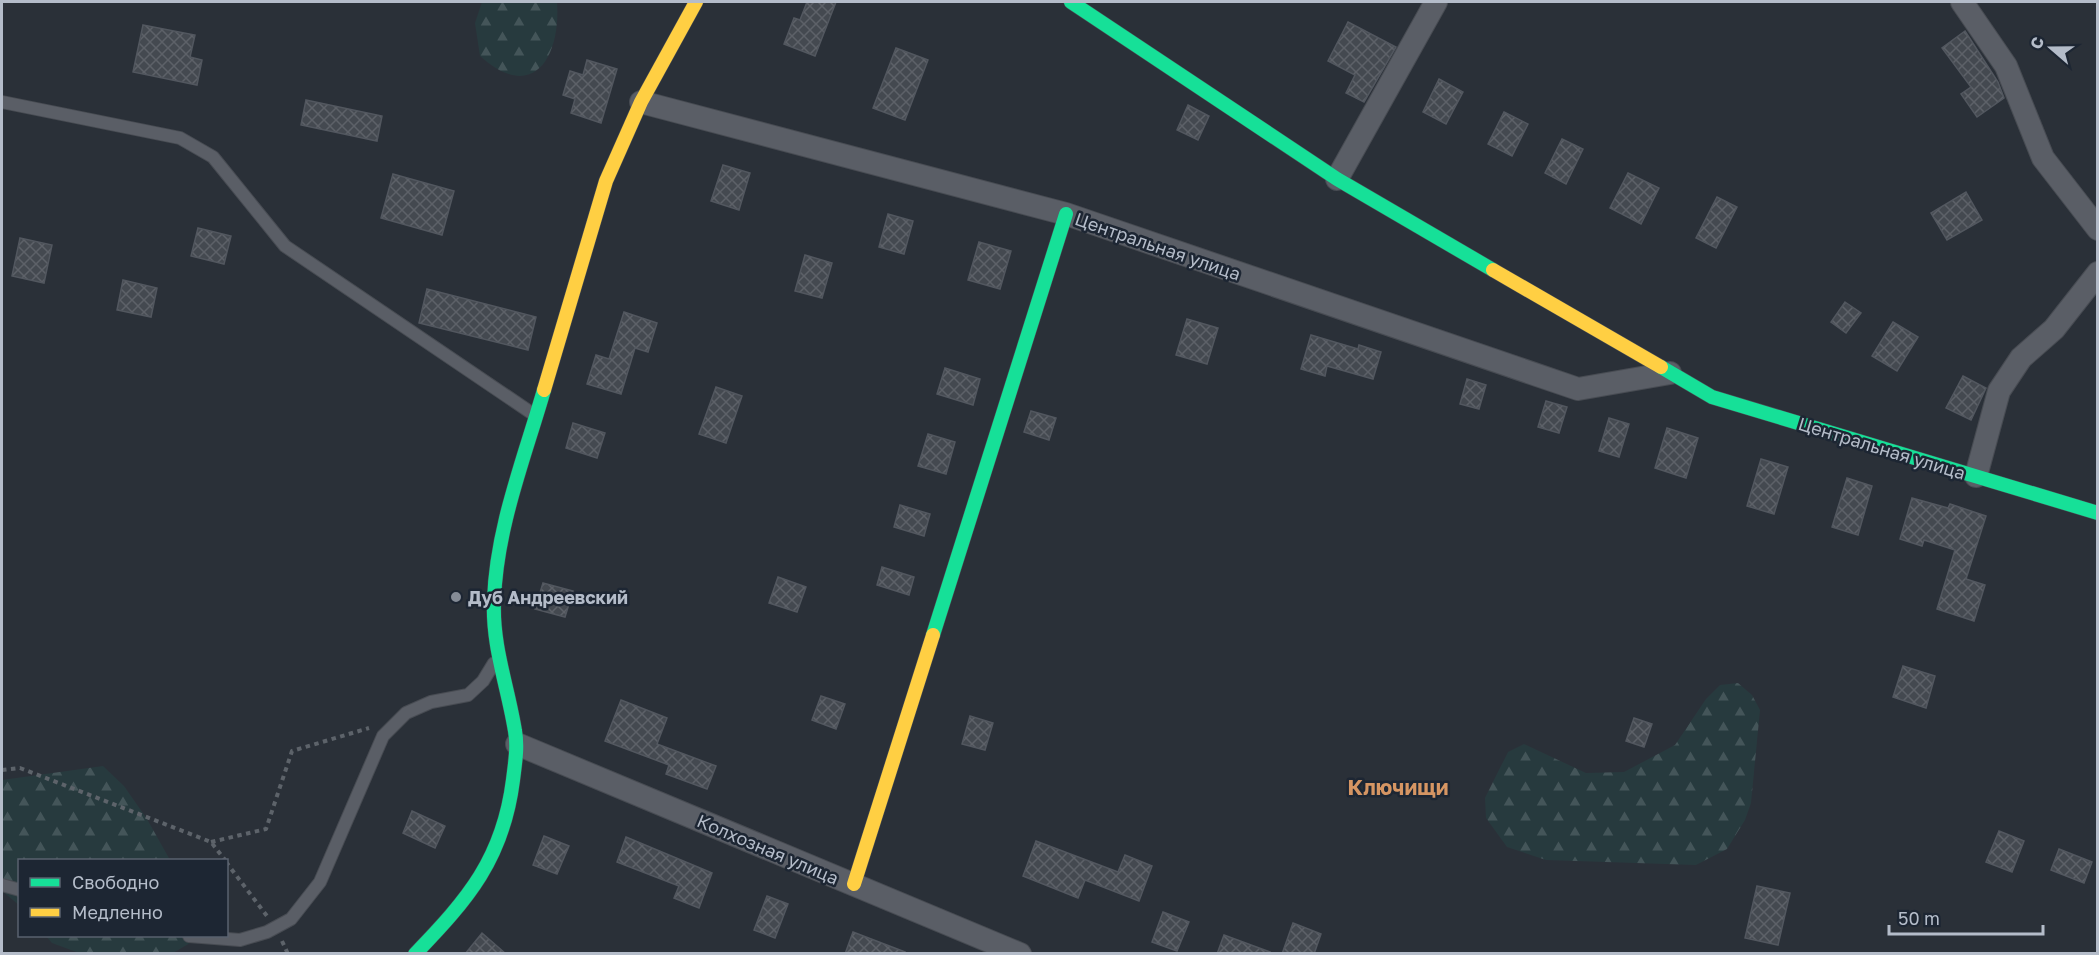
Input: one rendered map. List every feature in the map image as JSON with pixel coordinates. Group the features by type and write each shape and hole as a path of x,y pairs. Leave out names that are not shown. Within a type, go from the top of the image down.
{"street":[{"path":"415,954 469,895 491,857 503,828 512,793 517,744 510,699 498,657 493,604 496,559 606,181 640,102 696,2"},
{"name":"Центральная улица","path":"1071,2 1337,179 1712,397 2097,513"},
{"path":"1337,179 1436,2"},
{"path":"1962,2 2006,66 2043,158 2097,228"},
{"name":"Центральная улица","path":"640,102 1066,214 1578,389 1670,374"},
{"path":"854,884 1066,214"},
{"path":"1976,476 1999,391 2021,358 2054,329 2097,273"},
{"name":"Колхозная улица","path":"517,744 1020,954"}],"lane":[{"path":"2,102 180,138 213,158 285,246 537,417"},
{"path":"202,937 240,940 267,932 291,919 320,882 383,736 406,713 431,702 468,695 483,681 498,657"},
{"path":"2,885 18,889"}],"path":[{"path":"212,842 266,829 292,751 401,718"},
{"path":"2,770 20,768 212,842 225,859"},
{"path":"228,864 276,927 288,954"}],"green space":[{"path":"482,2 557,2 554,40 540,68 529,75 515,76 499,70 480,56 475,23"},
{"path":"1738,683 1752,695 1760,710 1751,803 1745,820 1727,849 1696,865 1546,860 1507,847 1486,818 1485,798 1508,752 1524,744 1586,773 1624,772 1675,745 1706,699 1720,685"},
{"path":"103,766 124,786 147,819 169,859 18,859 18,904 2,891 2,780"},
{"path":"47,937 200,937 173,953 82,954 52,943"}],"building":[{"path":"807,2 836,2 815,56 784,44 794,18 800,20"},
{"path":"1348,22 1396,47 1364,102 1346,93 1355,75 1328,61"},
{"path":"143,25 195,35 190,57 202,60 197,85 133,72"},
{"path":"1965,31 1998,82 2004,98 1977,117 1961,94 1971,87 1942,48"},
{"path":"896,48 928,60 905,120 873,108"},
{"path":"587,60 617,69 601,123 571,113 575,99 563,95 570,71 583,75"},
{"path":"1439,79 1463,92 1446,124 1423,112"},
{"path":"306,100 382,116 377,141 301,125"},
{"path":"1188,105 1209,116 1198,140 1177,130"},
{"path":"1504,112 1528,124 1512,156 1488,144"},
{"path":"1562,139 1583,149 1566,184 1545,173"},
{"path":"723,165 750,173 739,210 711,201"},
{"path":"1628,173 1659,188 1641,224 1610,208"},
{"path":"393,174 454,191 442,235 381,218"},
{"path":"1966,192 1982,220 1947,240 1931,213"},
{"path":"1717,197 1737,207 1716,248 1696,238"},
{"path":"888,214 913,221 904,254 879,247"},
{"path":"198,228 231,236 224,264 191,256"},
{"path":"20,238 52,245 44,283 12,276"},
{"path":"979,242 1011,251 1000,289 968,280"},
{"path":"805,255 832,263 822,298 795,291"},
{"path":"123,280 157,288 151,317 117,310"},
{"path":"427,289 536,317 528,350 419,323"},
{"path":"1845,302 1861,313 1846,333 1831,322"},
{"path":"624,312 657,323 648,352 635,348 621,394 587,384 596,355 609,359"},
{"path":"1187,319 1218,328 1207,364 1176,355"},
{"path":"1893,322 1918,337 1897,371 1872,356"},
{"path":"1311,335 1358,349 1359,345 1381,352 1373,379 1327,366 1325,376 1301,369"},
{"path":"945,368 980,379 973,405 937,394"},
{"path":"1963,376 1986,388 1971,420 1946,408"},
{"path":"1467,379 1486,385 1479,409 1460,404"},
{"path":"716,387 742,396 726,443 699,434"},
{"path":"1546,401 1567,407 1559,433 1538,427"},
{"path":"1031,411 1056,418 1049,440 1024,432"},
{"path":"1609,418 1629,424 1619,457 1599,451"},
{"path":"573,423 605,433 597,458 566,448"},
{"path":"1667,428 1698,438 1686,478 1655,468"},
{"path":"928,434 955,442 946,474 918,466"},
{"path":"1761,459 1788,467 1774,514 1747,506"},
{"path":"1847,478 1872,486 1858,535 1832,527"},
{"path":"1912,498 1948,508 1950,504 1986,516 1966,579 1985,585 1974,621 1937,609 1955,550 1924,540 1922,546 1900,539"},
{"path":"900,505 930,514 924,536 894,527"},
{"path":"882,567 914,577 909,595 877,585"},
{"path":"778,577 806,587 797,612 769,603"},
{"path":"543,583 573,591 565,617 535,609"},
{"path":"1903,666 1935,676 1926,708 1893,697"},
{"path":"821,696 845,704 836,729 812,720"},
{"path":"621,700 667,718 657,744 716,766 707,789 666,774 669,765 605,741"},
{"path":"970,716 993,723 985,750 962,744"},
{"path":"1634,718 1652,724 1644,747 1626,741"},
{"path":"412,811 445,826 435,848 403,833"},
{"path":"1999,831 2024,841 2012,872 1986,862"},
{"path":"544,836 569,846 557,874 533,865"},
{"path":"626,837 712,873 699,908 674,898 679,886 617,862"},
{"path":"1036,841 1118,872 1125,855 1152,866 1139,901 1085,880 1078,898 1023,876"},
{"path":"2059,849 2092,862 2084,883 2051,870"},
{"path":"1757,886 1790,893 1778,945 1745,938"},
{"path":"767,896 788,904 775,938 754,930"},
{"path":"1163,912 1189,922 1177,951 1152,942"},
{"path":"1293,923 1321,934 1314,954 1282,954"},
{"path":"853,932 905,952 904,954 845,954"},
{"path":"482,933 506,954 465,954"},
{"path":"1224,935 1270,952 1269,954 1217,954"}],"traffic: fast":[{"path":"1071,2 1337,179 1493,270"},
{"path":"933,635 1066,214"},
{"path":"1661,367 1712,397 2098,513"},
{"path":"415,954 467,896 480,876 492,855 508,808 516,743 495,634 496,574 512,494 544,390"}],"traffic: slow":[{"path":"544,390 606,181 641,102 696,2"},
{"path":"1493,270 1661,367"},
{"path":"854,884 933,635"}],"place":[{"name":"Дуб Андреевский","path":"456,597"}],"district":[{"name":"Ключищи","path":"1398,787"}]}
